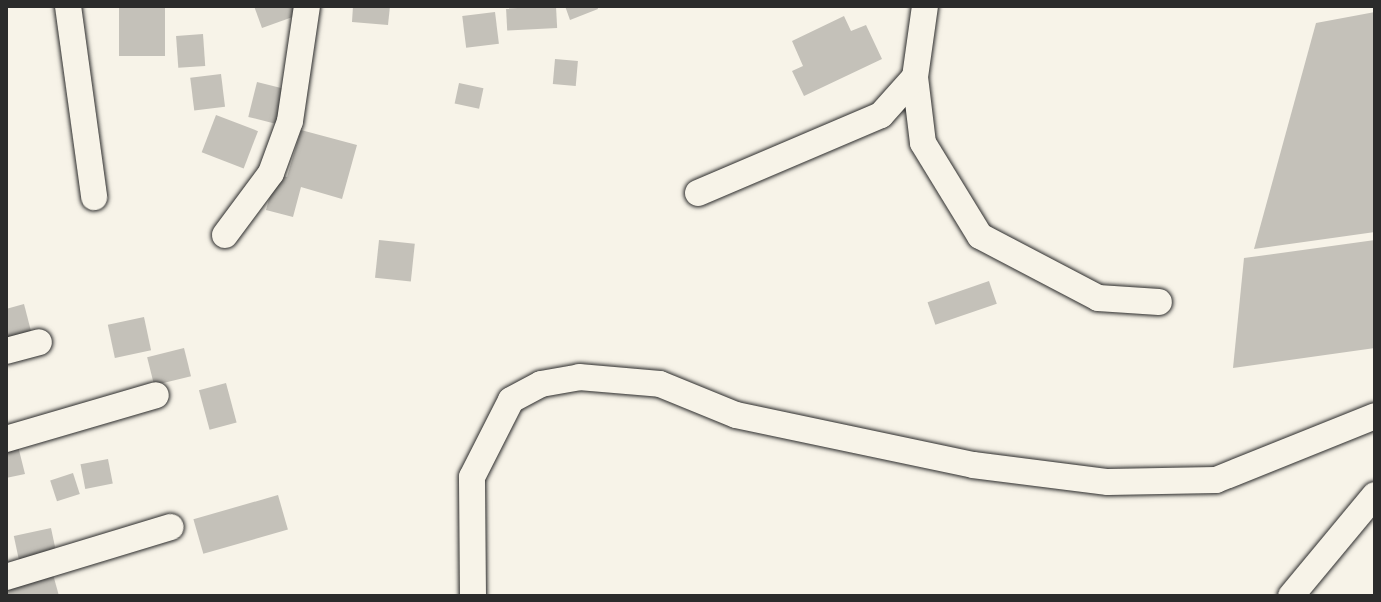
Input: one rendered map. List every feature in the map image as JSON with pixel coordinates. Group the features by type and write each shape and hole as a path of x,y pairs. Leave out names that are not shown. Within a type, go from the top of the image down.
{"street":[{"path":"68,6 94,197"},
{"path":"225,235 271,173 290,121 307,6"},
{"path":"925,6 915,77 923,143 980,236 1098,298 1159,302"},
{"path":"698,193 881,115 915,77"},
{"path":"6,351 39,342"},
{"path":"473,596 472,477 511,400 541,384 579,377 660,384 736,415 973,465 1108,482 1216,480 1375,416"},
{"path":"6,439 156,395"},
{"path":"1291,596 1375,495"},
{"path":"6,577 171,527"}],"building":[{"path":"119,6 165,6 165,56 119,56"},
{"path":"254,6 298,6 301,14 262,28"},
{"path":"353,6 390,6 388,25 352,22"},
{"path":"556,6 557,28 507,31 506,9"},
{"path":"565,6 597,6 598,9 570,20"},
{"path":"495,12 499,44 466,48 462,16"},
{"path":"1375,12 1375,232 1254,249 1316,23"},
{"path":"844,16 851,31 866,25 882,59 804,96 792,71 803,66 792,41"},
{"path":"203,34 205,66 178,68 176,36"},
{"path":"555,59 578,61 576,86 553,84"},
{"path":"221,74 225,107 194,111 190,78"},
{"path":"257,82 285,89 276,124 248,117"},
{"path":"459,83 483,88 479,109 455,104"},
{"path":"216,115 258,131 244,168 202,152"},
{"path":"301,130 357,145 342,199 301,187 293,217 266,210 276,174 287,177"},
{"path":"379,240 415,244 411,282 375,278"},
{"path":"1375,240 1375,348 1233,368 1244,258"},
{"path":"989,281 997,304 935,325 928,302"},
{"path":"24,304 32,335 6,341 6,309"},
{"path":"144,317 151,350 115,358 108,325"},
{"path":"184,348 191,376 154,385 147,357"},
{"path":"226,383 237,423 210,430 199,390"},
{"path":"17,442 25,474 6,478 6,444"},
{"path":"108,459 113,484 85,489 81,464"},
{"path":"73,473 80,494 57,501 50,480"},
{"path":"278,495 288,530 203,554 193,519"},
{"path":"51,528 56,551 19,559 14,536"},
{"path":"51,567 59,596 6,596 6,580"}]}
